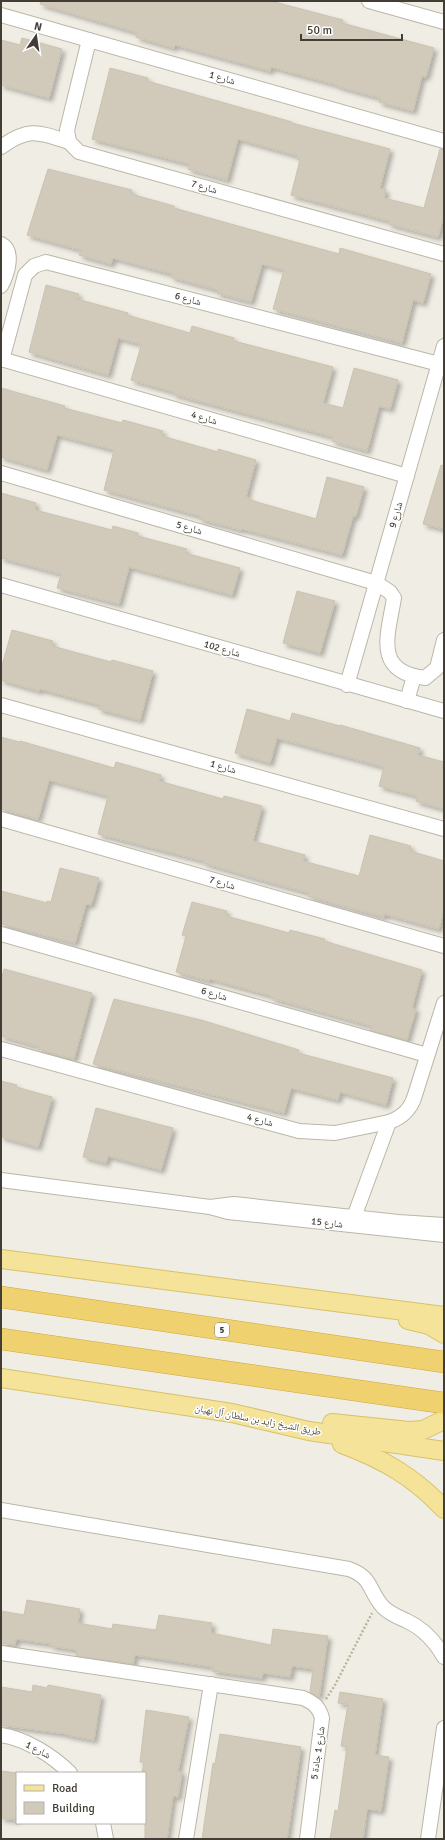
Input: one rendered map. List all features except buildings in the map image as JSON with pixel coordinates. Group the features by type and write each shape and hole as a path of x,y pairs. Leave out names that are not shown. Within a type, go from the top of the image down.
{"highway":[{"name":"5","path":"1,1297 444,1362"},
{"path":"1,1339 444,1402"}],"main road":[{"path":"1,1259 444,1316"},
{"path":"240,1290 417,1322 429,1326 444,1334"},
{"name":"طريق الشيخ زايد بن سلطان آل نهيان","path":"1,1378 232,1413 310,1431 444,1451"},
{"path":"232,1413 409,1431 423,1430 444,1420"},
{"path":"310,1431 368,1453 402,1472 429,1493 444,1509"}],"street":[{"path":"369,1 444,22"},
{"name":"شارع 1","path":"1,15 444,141"},
{"path":"68,142 67,130 89,40"},
{"name":"شارع 7","path":"1,147 17,136 33,132 68,142 80,152 444,254"},
{"path":"1,244 8,249 9,256 1,286"},
{"name":"شارع 6","path":"1,359 23,281 29,270 40,264 52,263 439,364"},
{"path":"1,290 19,296"},
{"name":"شارع 9","path":"347,685 444,346"},
{"name":"شارع 4","path":"1,359 407,476"},
{"name":"شارع 5","path":"1,473 376,583"},
{"path":"376,583 390,592 394,598 386,642 387,652 392,663 401,671 425,678 436,668 444,640"},
{"name":"شارع 102","path":"1,586 347,685 444,711"},
{"path":"407,701 414,676"},
{"name":"شارع 1","path":"1,705 444,829"},
{"name":"شارع 7","path":"1,819 444,946"},
{"name":"شارع 6","path":"1,934 427,1055"},
{"name":"شارع 4","path":"1,1049 299,1131 310,1133 335,1133 389,1122 403,1115 413,1103 444,1003"},
{"path":"354,1217 389,1122"},
{"name":"شارع 15","path":"1,1180 210,1207 228,1212 444,1235"},
{"name":"شارع 15","path":"210,1207 234,1204 444,1225"},
{"path":"1,1510 349,1570 363,1576 379,1601 391,1614 424,1631 437,1644 444,1657"},
{"path":"1,1653 302,1698 312,1702 319,1709"},
{"path":"186,1839 211,1684"},
{"name":"شارع 1 جادة 5","path":"306,1839 322,1718 319,1709"},
{"path":"428,1839 442,1763 444,1728"},
{"name":"شارع 1","path":"1,1735 35,1747 60,1763 69,1772"},
{"path":"103,1824 106,1839"}],"path":[{"path":"319,1709 335,1685 379,1601"}]}
